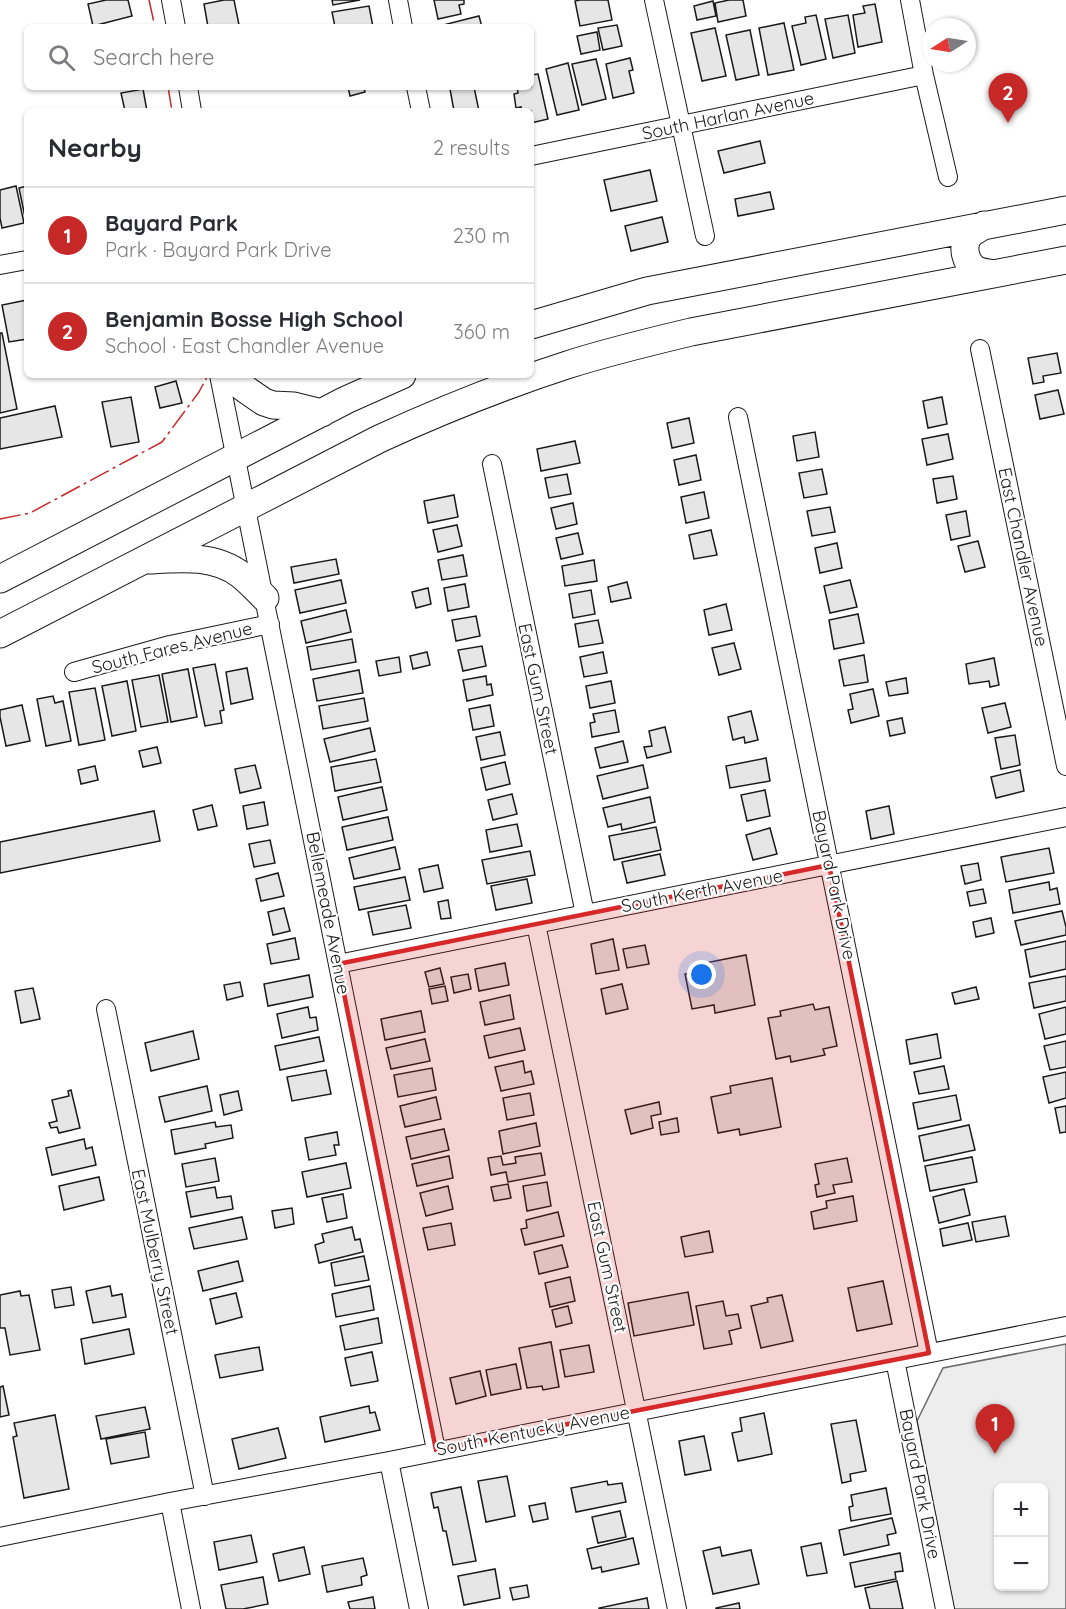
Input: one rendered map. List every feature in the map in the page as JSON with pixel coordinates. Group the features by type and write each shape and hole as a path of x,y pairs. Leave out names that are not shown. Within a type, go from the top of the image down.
{"highway":[{"path":"534,324 647,291 1066,210"},
{"path":"984,225 968,235 965,254 969,263 976,270 994,274"},
{"path":"534,377 629,347 691,332 1066,260"},
{"path":"229,378 264,402 322,413"},
{"path":"0,579 322,413 396,378"},
{"path":"0,634 379,439 531,378"},
{"path":"141,561 189,559 210,561 241,575 265,598"}],"street":[{"path":"171,0 175,24"},
{"path":"398,0 402,24"},
{"path":"654,0 705,236"},
{"path":"910,0 924,75 948,177"},
{"name":"South Harlan Avenue","path":"534,155 924,75"},
{"path":"188,90 192,108"},
{"path":"417,90 420,108"},
{"path":"0,265 24,261"},
{"name":"East Chandler Avenue","path":"980,349 1066,766"},
{"name":"Bellemeade Avenue","path":"220,378 436,1450"},
{"name":"Bayard Park Drive","path":"738,417 929,1353"},
{"name":"East Gum Street","path":"492,464 585,915"},
{"name":"South Fares Avenue","path":"74,672 170,645 270,624"},
{"name":"South Kerth Avenue","path":"338,964 1066,817"},
{"name":"East Gum Street","path":"536,924 677,1609"},
{"name":"East Mulberry Street","path":"106,1009 205,1496"},
{"name":"South Kentucky Avenue","path":"0,1537 1066,1326"},
{"name":"Bayard Park Drive","path":"896,1360 945,1609"},
{"path":"389,1461 419,1609"},
{"path":"170,1502 190,1609"}],"highlighted area":[{"path":"829,865 929,1353 436,1450 338,964"}],"shaded area":[{"path":"1066,1344 1066,1609 954,1609 917,1421 943,1368"}],"building":[{"path":"106,0 128,0 132,16 93,24 88,4"},
{"path":"234,0 239,24 207,24 204,4"},
{"path":"332,0 360,0 333,5"},
{"path":"434,0 464,0 464,4 459,5 461,14 438,19"},
{"path":"608,0 612,20 580,26 575,1"},
{"path":"743,0 746,16 718,22 715,3"},
{"path":"713,1 716,16 697,20 694,6"},
{"path":"875,4 882,42 858,47 853,15 865,13 863,6"},
{"path":"369,6 372,24 334,24 332,12"},
{"path":"816,15 826,59 801,65 792,26 806,23 805,17"},
{"path":"848,15 855,53 833,58 825,19"},
{"path":"479,16 481,24 447,24"},
{"path":"784,23 794,70 768,75 759,28"},
{"path":"617,25 622,46 603,50 598,28"},
{"path":"715,28 726,76 702,81 691,33"},
{"path":"750,30 759,75 736,80 726,35"},
{"path":"597,32 600,50 581,54 577,36"},
{"path":"630,58 633,70 629,71 634,93 613,98 606,64"},
{"path":"596,59 606,99 582,105 572,64"},
{"path":"568,63 579,110 557,115 546,69"},
{"path":"538,74 548,119 534,122 534,108 516,108 514,94 518,93 518,90 534,90 534,75"},
{"path":"143,90 146,108 124,108 121,93"},
{"path":"349,90 365,90 365,92 350,96"},
{"path":"450,90 475,90 478,108 453,108"},
{"path":"760,141 765,163 724,173 718,151"},
{"path":"650,170 657,201 611,211 604,180"},
{"path":"16,186 24,223 2,228 0,190"},
{"path":"24,187 24,212 19,188"},
{"path":"770,192 774,209 738,216 735,199"},
{"path":"662,217 668,242 631,251 625,226"},
{"path":"24,301 24,340 9,342 2,305"},
{"path":"0,333 2,333 17,409 0,413"},
{"path":"1057,353 1061,373 1043,376 1044,382 1033,384 1028,358"},
{"path":"176,381 182,403 160,408 155,387"},
{"path":"1058,390 1064,414 1040,419 1035,395"},
{"path":"131,397 139,442 111,447 102,402"},
{"path":"942,397 947,424 928,428 923,401"},
{"path":"55,406 62,437 0,449 0,418"},
{"path":"689,418 694,443 672,448 667,423"},
{"path":"815,432 819,457 797,461 793,436"},
{"path":"948,434 953,459 927,465 922,439"},
{"path":"575,441 580,463 541,471 537,449"},
{"path":"696,455 701,480 679,485 674,460"},
{"path":"822,469 827,494 804,498 799,473"},
{"path":"567,474 571,494 549,498 545,478"},
{"path":"953,476 957,499 937,503 933,479"},
{"path":"704,492 709,518 686,523 681,497"},
{"path":"454,495 458,517 428,523 424,501"},
{"path":"573,503 577,524 556,529 551,508"},
{"path":"830,507 835,532 812,536 807,511"},
{"path":"966,511 970,536 951,540 946,515"},
{"path":"457,525 462,546 438,552 433,530"},
{"path":"711,530 717,555 694,559 689,535"},
{"path":"578,533 583,554 561,559 556,538"},
{"path":"978,541 985,567 965,572 958,546"},
{"path":"837,543 842,568 820,573 815,548"},
{"path":"463,555 467,576 442,580 438,560"},
{"path":"336,559 339,574 294,583 291,567"},
{"path":"594,560 597,581 565,586 562,566"},
{"path":"341,580 346,603 300,613 295,590"},
{"path":"850,580 857,607 830,613 824,586"},
{"path":"627,582 631,598 611,602 608,587"},
{"path":"465,584 469,607 448,611 444,588"},
{"path":"428,588 431,604 416,608 412,592"},
{"path":"591,590 595,614 573,618 569,594"},
{"path":"726,604 732,630 709,635 704,610"},
{"path":"346,610 351,632 306,643 301,621"},
{"path":"858,614 864,643 834,649 829,620"},
{"path":"476,616 480,636 456,641 452,620"},
{"path":"598,620 603,643 579,647 575,624"},
{"path":"352,639 356,662 311,670 307,647"},
{"path":"734,643 741,669 719,675 712,648"},
{"path":"482,646 486,666 463,671 458,650"},
{"path":"427,652 430,665 413,669 410,656"},
{"path":"603,652 607,673 584,677 580,657"},
{"path":"864,655 868,682 844,686 839,660"},
{"path":"399,657 401,672 379,676 376,661"},
{"path":"994,658 999,685 990,687 989,681 969,684 966,664"},
{"path":"215,664 224,710 220,711 222,723 205,726 193,668"},
{"path":"247,668 253,699 231,704 226,672"},
{"path":"188,669 197,717 171,722 162,674"},
{"path":"359,670 363,693 317,701 313,679"},
{"path":"159,675 168,722 141,727 132,680"},
{"path":"486,676 487,685 491,684 493,695 467,701 463,680"},
{"path":"906,678 908,693 889,696 886,682"},
{"path":"127,681 136,731 112,736 102,686"},
{"path":"611,681 615,703 590,708 586,686"},
{"path":"95,688 105,740 79,745 69,692"},
{"path":"873,689 879,716 851,723 848,710 853,709 850,694"},
{"path":"53,696 55,703 63,701 71,741 46,746 37,699"},
{"path":"364,698 368,721 323,729 319,706"},
{"path":"1005,703 1011,727 988,733 982,708"},
{"path":"22,705 30,741 6,746 0,710"},
{"path":"490,705 494,726 473,730 469,709"},
{"path":"615,710 619,732 592,737 590,723 595,722 593,714"},
{"path":"751,711 758,740 745,743 744,737 733,740 728,717"},
{"path":"902,718 905,733 890,736 887,721"},
{"path":"665,727 671,752 647,758 644,747 652,746 649,731"},
{"path":"370,728 375,751 330,762 324,739"},
{"path":"500,732 505,755 481,760 476,737"},
{"path":"1015,735 1020,765 1001,769 995,738"},
{"path":"623,741 628,762 600,768 595,748"},
{"path":"157,747 161,763 143,767 139,751"},
{"path":"766,758 770,781 730,788 726,766"},
{"path":"376,759 381,782 335,791 331,767"},
{"path":"505,762 510,784 486,790 481,768"},
{"path":"255,765 261,788 240,793 235,769"},
{"path":"643,765 648,788 603,799 597,776"},
{"path":"95,766 98,780 81,784 78,770"},
{"path":"1020,770 1024,791 996,798 991,777"},
{"path":"382,787 387,810 343,820 338,797"},
{"path":"765,790 770,816 747,821 741,795"},
{"path":"512,794 517,814 493,820 488,800"},
{"path":"650,797 655,822 622,830 621,824 608,827 603,808"},
{"path":"264,802 268,825 247,829 243,806"},
{"path":"212,805 217,826 198,830 193,810"},
{"path":"889,806 894,834 871,839 866,811"},
{"path":"154,811 160,841 0,873 0,842"},
{"path":"388,817 393,840 347,850 342,827"},
{"path":"517,824 522,846 490,852 486,830"},
{"path":"656,827 661,850 614,860 609,836"},
{"path":"770,828 777,854 753,860 746,835"},
{"path":"270,840 275,863 254,867 249,844"},
{"path":"395,847 400,869 354,879 349,858"},
{"path":"1049,848 1054,873 1006,882 1001,857"},
{"path":"530,851 535,875 487,884 482,860"},
{"path":"660,854 665,875 627,883 622,862"},
{"path":"978,863 981,880 965,884 961,866"},
{"path":"438,865 443,888 424,892 419,869"},
{"path":"278,873 284,896 261,901 256,879"},
{"path":"405,877 410,900 359,910 354,887"},
{"path":"527,879 532,903 496,910 491,886"},
{"path":"1049,882 1050,890 1057,888 1060,904 1013,913 1009,890"},
{"path":"983,889 986,903 970,906 967,892"},
{"path":"448,900 451,918 441,919 438,902"},
{"path":"406,905 411,928 373,935 368,912"},
{"path":"284,908 290,931 273,935 268,912"},
{"path":"1062,911 1066,935 1021,945 1015,921"},
{"path":"991,918 994,933 976,937 973,922"},
{"path":"295,938 299,959 271,964 267,944"},
{"path":"613,939 619,970 596,974 591,944"},
{"path":"1066,941 1066,969 1030,977 1025,950"},
{"path":"645,945 649,964 627,968 623,949"},
{"path":"746,955 755,1005 715,1013 714,1005 692,1009 685,974 706,970 705,963"},
{"path":"505,963 509,985 479,991 475,969"},
{"path":"440,968 444,984 429,987 425,972"},
{"path":"468,974 471,989 454,993 451,977"},
{"path":"309,975 313,997 268,1006 264,984"},
{"path":"1066,976 1066,1001 1034,1008 1029,983"},
{"path":"240,982 243,996 227,1000 224,985"},
{"path":"622,984 628,1009 606,1014 601,989"},
{"path":"445,986 448,1001 432,1004 429,989"},
{"path":"976,987 979,999 955,1004 952,993"},
{"path":"33,988 40,1019 21,1023 15,991"},
{"path":"510,995 514,1019 485,1025 480,1002"},
{"path":"813,1004 815,1010 829,1007 837,1046 823,1049 825,1055 791,1062 790,1056 776,1059 768,1018 781,1016 780,1011"},
{"path":"308,1007 310,1018 316,1017 318,1030 282,1038 277,1014"},
{"path":"1066,1007 1066,1034 1045,1039 1039,1014"},
{"path":"421,1011 425,1032 385,1040 381,1019"},
{"path":"520,1028 525,1050 489,1058 484,1036"},
{"path":"193,1031 199,1059 151,1071 145,1043"},
{"path":"937,1034 941,1058 910,1064 906,1040"},
{"path":"319,1037 324,1061 280,1070 275,1046"},
{"path":"425,1039 430,1061 391,1069 386,1048"},
{"path":"1066,1041 1066,1067 1050,1070 1044,1046"},
{"path":"523,1061 525,1073 531,1071 534,1084 501,1091 495,1067"},
{"path":"944,1066 949,1089 919,1094 914,1072"},
{"path":"432,1068 436,1090 398,1097 394,1075"},
{"path":"326,1070 331,1094 292,1101 287,1077"},
{"path":"1066,1072 1066,1098 1049,1103 1043,1077"},
{"path":"772,1078 781,1127 740,1135 739,1129 718,1133 711,1097 731,1093 730,1086"},
{"path":"207,1086 212,1111 165,1122 159,1097"},
{"path":"71,1090 80,1128 59,1133 57,1127 51,1128 49,1123 57,1121 52,1100 69,1096 68,1091"},
{"path":"238,1091 242,1110 224,1115 220,1095"},
{"path":"530,1093 534,1115 507,1120 503,1098"},
{"path":"956,1095 961,1120 918,1129 913,1103"},
{"path":"436,1097 441,1119 405,1127 400,1106"},
{"path":"659,1102 661,1114 651,1116 653,1128 631,1134 625,1110"},
{"path":"1066,1106 1066,1132 1060,1133 1055,1108"},
{"path":"677,1118 679,1132 661,1135 659,1122"},
{"path":"215,1122 216,1127 231,1125 233,1138 205,1144 206,1148 175,1154 171,1130"},
{"path":"536,1123 540,1146 503,1154 499,1131"},
{"path":"969,1125 975,1150 924,1161 919,1136"},
{"path":"444,1129 449,1150 411,1159 406,1137"},
{"path":"337,1132 339,1145 334,1145 336,1155 309,1160 305,1138"},
{"path":"84,1139 86,1149 92,1147 96,1165 52,1175 46,1148"},
{"path":"541,1153 545,1175 508,1182 506,1172 491,1175 488,1158 501,1156 503,1165 516,1163 515,1157"},
{"path":"449,1156 453,1178 417,1186 412,1164"},
{"path":"972,1157 977,1182 930,1191 925,1166"},
{"path":"215,1158 219,1181 186,1187 182,1164"},
{"path":"847,1158 852,1182 833,1185 835,1193 817,1197 815,1185 819,1184 815,1164"},
{"path":"346,1163 351,1188 307,1197 302,1172"},
{"path":"99,1177 104,1200 64,1210 59,1186"},
{"path":"547,1182 551,1206 527,1211 523,1186"},
{"path":"508,1184 511,1198 494,1201 491,1187"},
{"path":"448,1186 453,1209 426,1216 420,1193"},
{"path":"215,1187 217,1198 231,1196 233,1209 191,1217 186,1192"},
{"path":"964,1189 970,1215 939,1223 933,1197"},
{"path":"343,1194 347,1218 327,1222 322,1198"},
{"path":"853,1196 857,1221 814,1229 811,1212 827,1208 826,1201"},
{"path":"292,1208 294,1224 275,1228 272,1211"},
{"path":"558,1212 564,1236 525,1245 521,1229 527,1228 526,1220"},
{"path":"1005,1216 1009,1236 976,1242 972,1222"},
{"path":"242,1217 247,1239 194,1249 189,1228"},
{"path":"451,1223 455,1245 428,1250 423,1228"},
{"path":"968,1223 972,1240 943,1246 940,1229"},
{"path":"352,1227 355,1240 360,1239 363,1252 319,1263 315,1245 324,1242 322,1234"},
{"path":"709,1231 713,1252 685,1257 681,1237"},
{"path":"562,1245 568,1267 539,1274 534,1252"},
{"path":"364,1256 369,1280 335,1286 331,1263"},
{"path":"238,1261 243,1281 203,1291 198,1271"},
{"path":"570,1277 575,1301 550,1307 545,1283"},
{"path":"883,1281 892,1324 857,1331 848,1288"},
{"path":"110,1286 112,1296 122,1294 126,1317 93,1323 86,1291"},
{"path":"370,1286 374,1310 336,1317 332,1294"},
{"path":"71,1287 74,1305 55,1308 52,1290"},
{"path":"20,1291 21,1296 29,1295 40,1350 10,1355 5,1328 0,1328 0,1295"},
{"path":"688,1292 694,1325 634,1336 628,1303"},
{"path":"236,1293 242,1317 216,1324 210,1299"},
{"path":"782,1295 793,1341 761,1348 751,1306 768,1302 767,1298"},
{"path":"723,1301 726,1316 738,1314 741,1328 729,1331 732,1344 704,1349 696,1306"},
{"path":"568,1306 572,1323 556,1327 552,1310"},
{"path":"378,1318 382,1343 345,1350 340,1326"},
{"path":"129,1329 134,1354 85,1364 81,1339"},
{"path":"551,1342 559,1387 543,1390 542,1386 527,1388 519,1348"},
{"path":"589,1345 594,1372 565,1377 560,1350"},
{"path":"259,1347 263,1370 220,1378 215,1355"},
{"path":"372,1352 378,1381 351,1386 345,1358"},
{"path":"516,1364 521,1389 491,1395 486,1370"},
{"path":"480,1371 486,1396 456,1404 450,1378"},
{"path":"3,1386 9,1415 0,1417 0,1387"},
{"path":"369,1406 370,1413 375,1412 380,1430 325,1442 320,1417"},
{"path":"145,1407 150,1429 101,1439 96,1416"},
{"path":"764,1413 772,1454 738,1461 732,1433 742,1431 740,1418"},
{"path":"55,1415 69,1489 24,1498 13,1437 17,1436 14,1423"},
{"path":"856,1420 866,1471 850,1474 851,1481 842,1483 831,1424"},
{"path":"278,1428 286,1458 239,1469 232,1439"},
{"path":"145,1432 149,1457 111,1464 106,1439"},
{"path":"704,1436 711,1470 685,1475 679,1441"},
{"path":"507,1476 515,1516 486,1522 478,1481"},
{"path":"607,1481 608,1485 622,1483 626,1502 576,1512 571,1488"},
{"path":"461,1487 476,1561 453,1565 446,1531 443,1531 438,1507 434,1508 431,1493"},
{"path":"886,1488 891,1514 851,1521 849,1507 853,1506 851,1495"},
{"path":"545,1503 548,1519 533,1522 529,1506"},
{"path":"620,1511 626,1537 598,1543 592,1517"},
{"path":"892,1518 896,1533 887,1535 889,1545 844,1555 839,1530"},
{"path":"251,1535 257,1562 219,1570 214,1542"},
{"path":"633,1538 639,1564 602,1572 601,1567 592,1569 587,1549"},
{"path":"821,1543 827,1573 807,1576 801,1547"},
{"path":"304,1547 310,1574 279,1581 273,1554"},
{"path":"720,1547 722,1556 751,1550 759,1584 713,1594 703,1551"},
{"path":"900,1553 903,1571 895,1572 896,1579 855,1587 850,1563"},
{"path":"363,1558 367,1575 361,1577 362,1585 327,1592 322,1566"},
{"path":"495,1569 500,1598 464,1605 458,1576"},
{"path":"263,1577 268,1604 243,1609 226,1609 221,1585"},
{"path":"897,1581 903,1609 870,1609 865,1588"},
{"path":"527,1585 529,1597 513,1600 510,1588"},
{"path":"373,1597 375,1609 350,1609 348,1602"},
{"path":"647,1598 649,1609 599,1609 599,1608"},
{"path":"739,1603 740,1609 716,1609 716,1608"}],"power":[{"path":"149,0 154,24"},
{"path":"168,90 172,108"},
{"path":"0,519 30,513 162,442 199,392 206,378"}],"place":[{"name":"Benjamin Bosse High School","path":"1008,123"},
{"name":"Bayard Park","path":"995,1454"}]}
